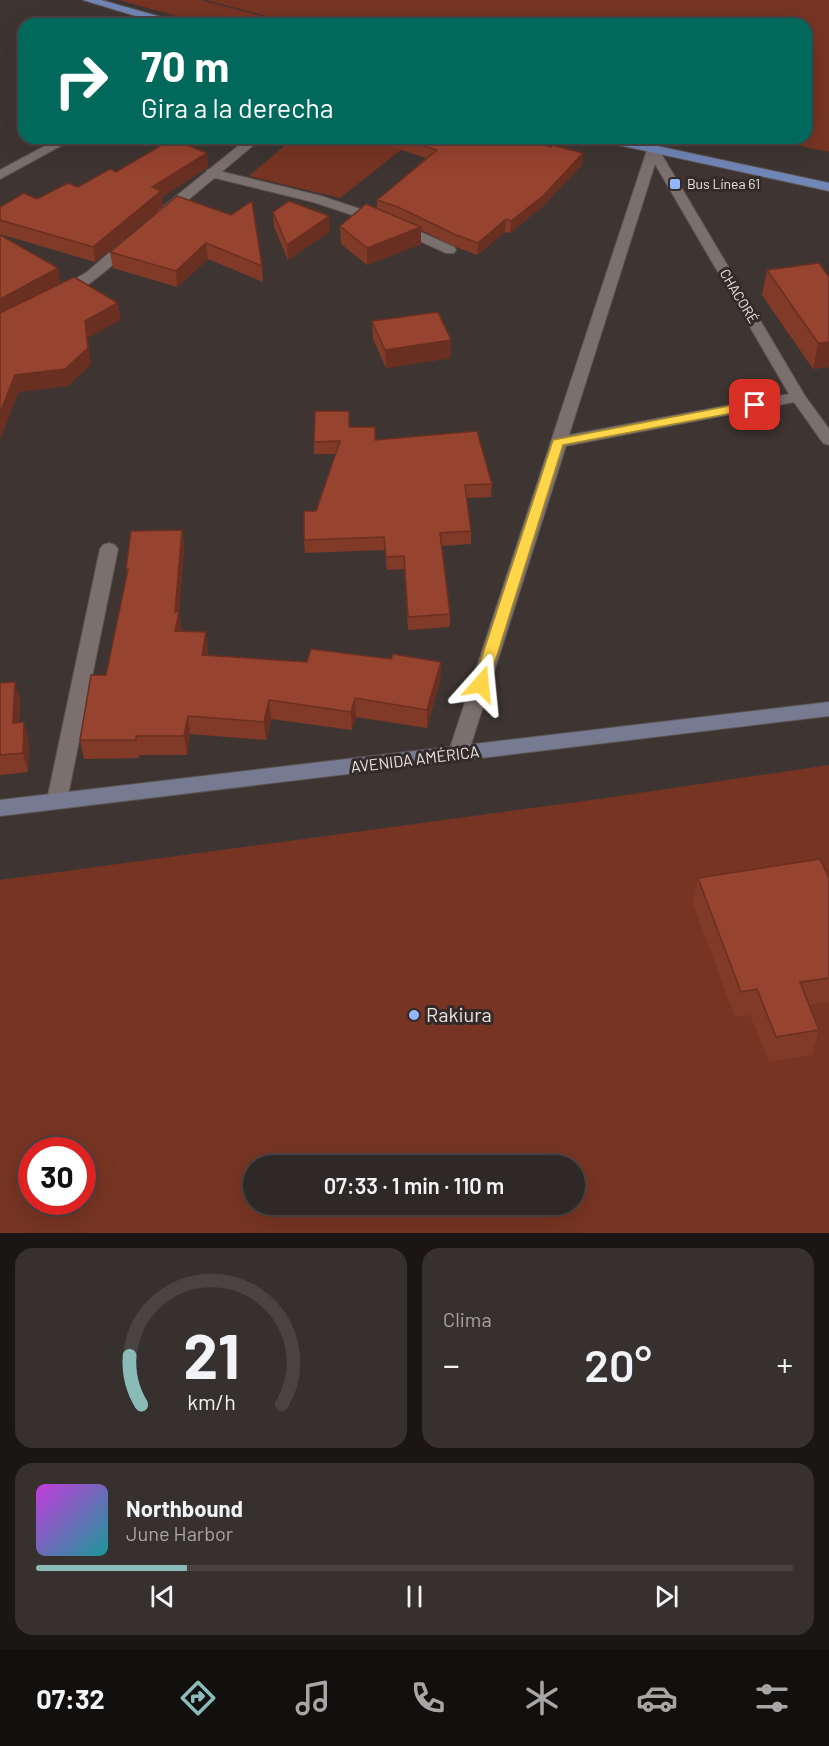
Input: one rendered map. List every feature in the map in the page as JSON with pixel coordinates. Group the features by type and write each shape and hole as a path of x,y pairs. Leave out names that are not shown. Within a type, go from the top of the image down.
{"main road":[{"path":"89,0 154,18"},
{"path":"628,144 829,187"},
{"name":"AVENIDA AMÉRICA","path":"0,808 829,709"}],"street":[{"path":"0,175 58,144"},
{"path":"45,303 92,275 211,172 248,144"},
{"path":"458,754 653,150"},
{"name":"CHACORÉ","path":"653,150 798,397 829,440"},
{"path":"558,442 798,397"},
{"path":"57,800 109,549"}],"lane":[{"path":"211,172 317,199 393,224 450,250"}],"shaded area":[{"path":"119,0 201,0 269,18 184,18"},
{"path":"206,0 829,0 829,152 791,144 812,144 812,18 274,18"},
{"path":"287,144 408,144 340,198 249,176"},
{"name":"Rakiura","path":"829,765 829,1233 0,1233 0,880 606,798"}],"building":[{"path":"164,144 184,144 207,153 152,187 161,191 93,247 0,220 0,207 24,193 37,199 68,183 78,187 110,169 116,172"},
{"path":"418,144 542,144 583,153 543,196 511,221 506,219 478,243 377,200 437,150"},
{"path":"177,196 231,215 252,201 262,266 206,243 176,271 110,252"},
{"path":"289,201 329,216 287,245 273,212"},
{"path":"366,204 421,227 367,248 340,226"},
{"path":"0,235 58,268 0,299"},
{"path":"819,263 829,277 829,342 818,343 767,270"},
{"path":"74,277 118,303 85,321 88,348 65,369 15,375 0,413 0,313"},
{"path":"438,312 451,340 385,350 372,321"},
{"path":"315,411 349,411 349,427 375,427 375,440 477,431 492,484 465,485 471,531 440,533 450,614 408,617 404,556 386,557 384,537 304,540 304,511 316,511 340,441 314,442"},
{"path":"182,530 175,612 179,612 175,631 206,632 202,655 307,662 311,649 391,659 393,654 441,662 427,710 355,698 351,712 269,700 264,722 188,716 184,736 136,736 136,740 80,740 91,675 106,675 128,569 126,569 131,531"},
{"path":"15,682 13,723 24,722 23,753 0,755 0,683"},
{"path":"820,859 829,878 829,978 800,982 819,1030 776,1037 757,989 741,992 698,878"}],"place":[{"name":"Bus Línea 61","path":"675,184"},
{"name":"Rakiura","path":"414,1015"}],"route":[{"path":"481,684 558,442 755,405"}]}
